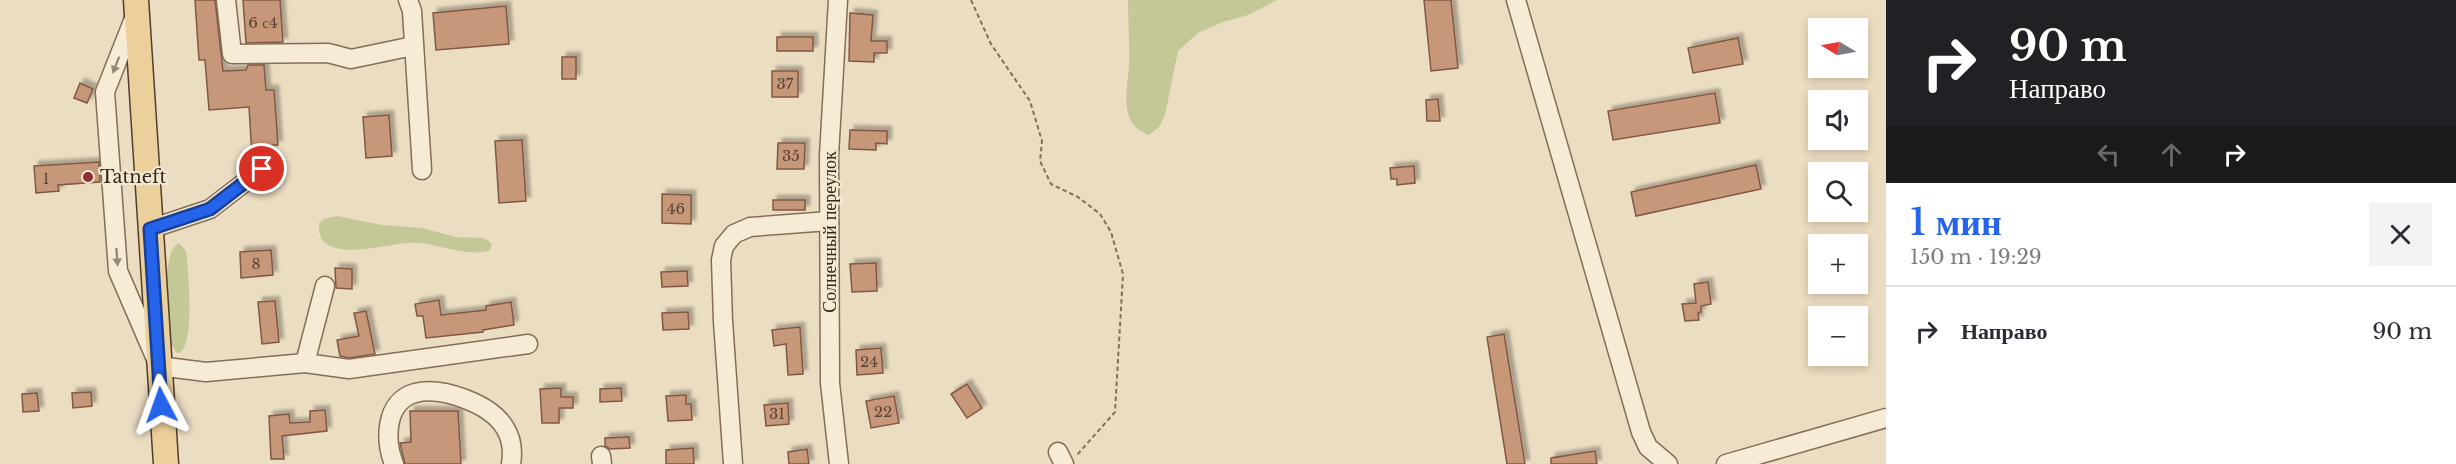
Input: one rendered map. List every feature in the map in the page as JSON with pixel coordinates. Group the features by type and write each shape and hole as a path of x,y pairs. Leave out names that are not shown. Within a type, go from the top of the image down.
{"main road":[{"path":"136,5 165,464"}],"street":[{"path":"226,0 232,54 328,53 351,59 413,46"},
{"path":"408,0 412,11 422,170"},
{"name":"Солнечный переулок","path":"838,0 829,156 829,221 830,383 839,464"},
{"path":"1516,0 1641,432 1648,447 1668,464"},
{"path":"136,5 105,92 118,271 159,366 206,372 305,363 349,369 528,344"},
{"path":"150,229 210,209 262,169"},
{"path":"733,464 723,311 721,260 724,246 734,234 750,227 829,221"},
{"path":"305,363 326,286"},
{"path":"394,464 389,450 388,435 395,409 414,394 428,392 466,399 488,410 505,427 511,442 511,464"},
{"path":"1726,464 1886,418"}],"path":[{"path":"971,0 990,44 1030,101 1042,141 1040,161 1051,184 1078,197 1100,214 1111,232 1123,273 1115,412 1066,457"}],"green space":[{"path":"1128,0 1277,0 1248,15 1223,22 1198,33 1178,51 1165,115 1159,127 1149,135 1139,130 1133,123 1127,106"},
{"path":"337,216 382,225 423,228 455,237 482,238 488,240 492,245 489,251 480,252 420,243 356,250 332,247 323,241 319,223 324,219"},
{"path":"179,243 186,251 190,308 188,336 185,346 180,353 177,353 170,343 167,273 173,249"}],"building":[{"path":"195,0 215,0 223,71 246,70 248,65 264,65 266,90 274,90 278,145 270,145 271,154 252,156 249,107 209,110 205,60 199,60"},
{"path":"243,0 280,0 283,42 246,43"},
{"path":"1424,0 1451,0 1458,68 1431,71"},
{"path":"506,6 509,44 436,50 433,13"},
{"path":"850,13 873,15 871,41 887,41 887,53 874,53 874,62 849,61"},
{"path":"777,37 813,37 813,51 777,51"},
{"path":"1738,38 1743,64 1693,73 1688,48"},
{"path":"562,57 576,57 576,79 562,79"},
{"path":"772,71 798,71 798,97 772,97"},
{"path":"80,83 93,89 87,103 74,98"},
{"path":"1715,93 1720,123 1613,140 1608,111"},
{"path":"1438,99 1440,121 1427,121 1426,100"},
{"path":"389,115 392,156 366,158 363,117"},
{"path":"850,130 887,131 887,144 876,143 876,150 849,149"},
{"path":"522,140 526,201 499,203 495,141"},
{"path":"778,143 805,143 804,169 777,169"},
{"path":"99,162 100,182 58,185 59,191 36,193 34,166"},
{"path":"1756,165 1761,189 1636,216 1631,192"},
{"path":"1414,166 1415,183 1397,185 1397,179 1391,179 1390,168"},
{"path":"662,194 691,195 691,224 662,223"},
{"path":"773,200 805,200 805,210 773,210"},
{"path":"271,250 273,275 241,278 240,252"},
{"path":"876,263 877,291 852,292 850,264"},
{"path":"335,268 352,269 352,289 336,288"},
{"path":"687,271 688,286 662,287 661,272"},
{"path":"1708,282 1711,304 1701,306 1701,312 1698,313 1699,320 1685,321 1682,304 1696,303 1694,284"},
{"path":"439,300 441,315 486,310 486,306 511,302 514,325 483,330 483,332 426,338 423,316 417,316 415,304"},
{"path":"275,301 279,342 262,344 258,302"},
{"path":"366,311 375,354 349,358 340,356 337,340 359,336 354,313"},
{"path":"688,312 689,329 663,330 662,313"},
{"path":"800,327 803,374 788,375 786,344 774,346 772,330"},
{"path":"1504,334 1525,464 1507,464 1487,337"},
{"path":"881,348 883,373 857,375 856,350"},
{"path":"967,384 982,408 967,418 951,394"},
{"path":"561,388 561,397 573,397 573,408 559,408 559,423 542,423 540,389"},
{"path":"621,388 622,401 600,402 600,389"},
{"path":"91,392 92,406 73,408 72,393"},
{"path":"37,393 39,411 23,412 22,394"},
{"path":"686,395 686,404 691,404 692,420 668,421 666,396"},
{"path":"894,396 899,423 871,428 866,401"},
{"path":"788,403 789,424 766,426 764,405"},
{"path":"325,410 327,431 282,436 284,459 271,459 269,416 289,414 290,423 310,422 310,411"},
{"path":"410,411 458,411 461,464 405,464 400,443 411,442"},
{"path":"629,437 630,448 610,449 605,446 605,438"},
{"path":"693,448 694,464 666,464 666,450"},
{"path":"807,449 809,464 789,464 788,452"},
{"path":"1595,451 1597,464 1551,464 1551,458"}],"place":[{"name":"Tatneft","path":"88,177"}],"route":[{"path":"161,405 150,229 210,209 262,169"}]}
